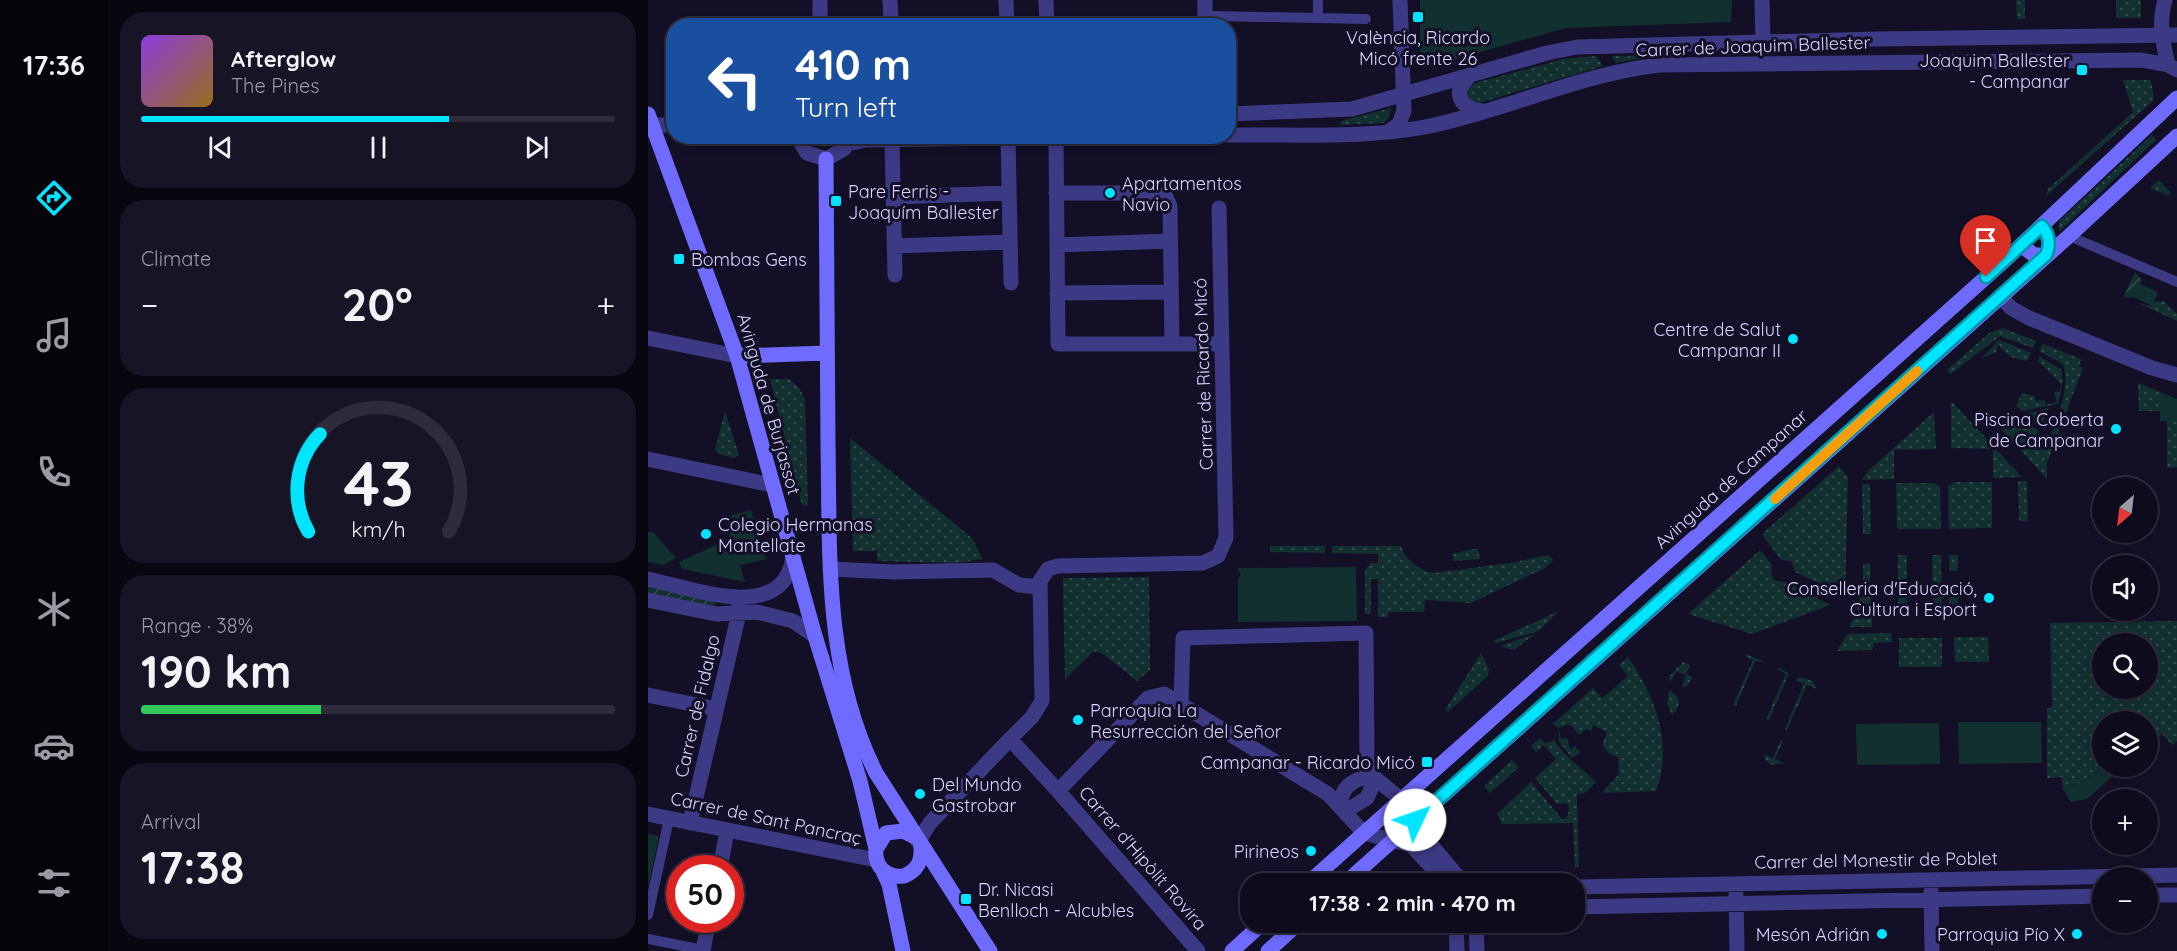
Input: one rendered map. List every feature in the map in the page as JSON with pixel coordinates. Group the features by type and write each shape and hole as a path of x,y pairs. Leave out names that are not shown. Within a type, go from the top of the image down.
{"main road":[{"name":"Avinguda de Campanar","path":"1319,873 1917,339 2042,226 2177,98"},
{"name":"Avinguda de Burjassot","path":"649,121 737,356 815,636 860,781 878,860 890,884 903,951"},
{"path":"1356,873 2069,236 2177,136"},
{"name":"Avinguda de Burjassot","path":"826,159 831,615 854,725 876,773 918,842 990,951"},
{"path":"2042,226 2047,232 2049,244 2046,255"},
{"path":"2021,245 2034,255 2046,255"},
{"path":"1917,339 1933,357"},
{"path":"1902,352 1918,370"},
{"path":"737,356 827,353"},
{"path":"1858,391 1861,421"},
{"path":"1833,414 1861,421"},
{"path":"1697,535 1705,552 1702,563"},
{"path":"1678,553 1692,561 1702,563"},
{"path":"1639,588 1635,595 1637,603 1643,608 1655,606"},
{"path":"892,831 903,831 918,842 920,860 911,873 896,877 878,860 883,836 892,831"},
{"path":"1232,951 1252,933"},
{"path":"1268,951 1288,933"}],"street":[{"path":"820,0 820,18"},
{"path":"890,0 891,18"},
{"path":"1006,0 1006,18"},
{"path":"1046,0 1047,18"},
{"path":"1205,0 1209,18"},
{"path":"1318,0 1318,18"},
{"path":"1388,132 1399,124 1404,111 1400,0"},
{"path":"1762,0 1764,64"},
{"path":"2165,0 2162,10 2161,35 2172,68"},
{"path":"1236,20 1366,19"},
{"name":"Carrer de Joaquim Ballester","path":"1236,114 1338,111 1546,53 1578,47 2177,35"},
{"name":"Carrer de Joaquim Ballester","path":"1236,135 1388,132 1427,126 1616,70 1659,65 2141,60 2172,68"},
{"path":"1470,75 1460,88 1460,100 1466,107 1482,111"},
{"path":"649,121 666,124"},
{"path":"802,144 807,153 826,159 838,154 846,144"},
{"path":"892,144 895,275"},
{"path":"1008,144 1011,283"},
{"path":"1056,144 1058,344 1221,344"},
{"path":"894,197 1009,193"},
{"path":"1056,193 1156,193 1166,197 1170,206 1172,344"},
{"name":"Carrer de Ricardo Micó","path":"1040,587 1043,574 1048,569 1058,566 1208,562 1218,556 1226,538 1219,208"},
{"path":"2069,236 2177,282"},
{"path":"1057,245 1170,241"},
{"path":"894,246 1010,242"},
{"path":"1057,293 1170,292"},
{"path":"2000,296 2011,308 2029,318 2152,368 2177,375"},
{"path":"648,338 737,356"},
{"path":"648,459 772,485"},
{"path":"648,579 738,597 754,597 774,592 788,577 793,557"},
{"path":"830,569 893,572 993,570 1019,585 1040,587 1042,701 1032,717 930,823 918,842"},
{"name":"Carrer de Fidalgo","path":"690,823 739,613 738,597"},
{"path":"648,600 716,614 757,612 793,621 815,636"},
{"path":"1181,703 1183,638 1366,633 1367,765 1375,780"},
{"path":"1058,791 1148,698 1164,694 1316,785 1342,806 1364,833 1390,842 1411,845 1437,873"},
{"path":"648,695 716,710"},
{"name":"Carrer d'Hipòlit Rovira","path":"1010,739 1198,951"},
{"path":"1342,806 1342,794 1353,781 1368,777 1375,780 1413,812 1423,835 1455,873"},
{"name":"Carrer de Sant Pancraç","path":"648,814 878,860"},
{"path":"648,915 669,819"},
{"path":"722,855 727,831"},
{"name":"Carrer del Monestir de Poblet","path":"1585,887 1931,878 2177,875"},
{"path":"1931,878 1932,951"},
{"path":"1736,883 1737,951"},
{"path":"2158,896 2177,895"},
{"path":"1585,907 2092,896"},
{"path":"648,939 703,950 706,933"},
{"path":"1456,933 1456,951"},
{"path":"1476,933 1477,951"}],"green space":[{"path":"1420,0 1732,0 1731,22 1566,28 1427,67 1420,62"},
{"path":"2016,0 2025,0 2025,19 2017,19"},
{"path":"2116,0 2141,0 2141,18 2116,18"},
{"path":"1659,55 1616,63 1612,56"},
{"path":"1596,56 1603,66 1479,103 1469,101 1466,90 1475,83 1563,59"},
{"path":"2123,80 2151,80 2154,100 2046,196 2048,189 2133,112"},
{"path":"1391,108 1388,119 1383,123 1341,125 1341,121"},
{"path":"2152,135 2156,140 2059,232 2059,221"},
{"path":"2159,180 2170,192 2169,196 2150,188"},
{"path":"2135,272 2142,280 2134,297 2126,298 2124,296"},
{"path":"2140,284 2158,292 2152,306 2134,297"},
{"path":"2164,301 2177,314 2177,321 2138,303 2151,306 2153,302"},
{"path":"2003,328 2036,341 2033,348 2000,336 1951,374 1947,370 1989,333"},
{"path":"1999,340 2031,353 2027,361 2010,357 1998,345 1996,352 1981,359"},
{"path":"2043,344 2081,359 2079,366 2083,368 2047,463 2047,479 1991,418 1996,423 2019,416 2038,431 2036,438 2048,443 2062,404 2065,374 2063,364 2039,351"},
{"path":"2040,357 2061,369 2063,380 2058,404 2022,411 2016,406 2022,393 2034,396 2036,401 2044,400 2046,405 2057,402 2054,392 2060,391 2061,384 2038,361"},
{"path":"770,379 789,379 799,388 805,399 808,506 802,505"},
{"path":"2138,383 2160,392 2160,411 2139,411"},
{"path":"2160,392 2177,399 2177,421 2160,421"},
{"path":"1951,403 2022,477 1993,478 1993,449 1951,448"},
{"path":"2049,408 2041,426 2024,414"},
{"path":"725,411 739,455 734,458 719,454 715,450"},
{"path":"1934,412 1936,449 1894,450 1894,479 1862,480 1868,471"},
{"path":"2167,421 2177,421 2177,467 2167,468"},
{"path":"850,438 972,538 983,559 957,563 877,561 877,551 853,551"},
{"path":"1839,466 1848,477 1845,596 1795,572 1792,562 1780,559 1762,534"},
{"path":"2018,481 2027,481 2028,521 2019,521"},
{"path":"1955,482 1992,482 1992,528 1949,529 1948,486"},
{"path":"1896,483 1933,483 1940,486 1941,529 1897,529"},
{"path":"1862,484 1870,484 1871,534 1863,534"},
{"path":"751,510 766,559 740,565 745,582 682,569 679,562 731,538 725,517"},
{"path":"648,532 653,532 676,558 663,565 648,562"},
{"path":"1270,546 1325,546 1325,553 1270,552"},
{"path":"1332,546 1401,546 1414,564 1433,573 1510,563 1548,555 1554,560 1545,568 1471,603 1425,600 1424,612 1388,612 1388,617 1378,617 1378,579 1371,579 1371,614 1365,614 1365,570 1371,563 1378,563 1378,554 1332,553"},
{"path":"1478,548 1480,559 1454,561 1452,554"},
{"path":"1760,550 1772,565 1771,575 1776,581 1789,582 1830,605 1752,634 1688,614"},
{"path":"1898,555 1907,555 1907,606 1898,606"},
{"path":"1932,555 1941,555 1942,606 1933,606"},
{"path":"1949,555 1958,555 1958,571 1949,571"},
{"path":"1870,563 1871,609 1857,610 1863,585 1863,564"},
{"path":"1356,567 1357,621 1238,622 1238,579 1241,574 1237,568"},
{"path":"1149,577 1150,670 1137,681 1103,654 1094,651 1065,679 1063,578"},
{"path":"648,582 717,597 714,610 648,596"},
{"path":"1958,589 1958,606 1949,606 1949,590"},
{"path":"1559,611 1539,631 1496,643 1493,641"},
{"path":"1854,617 1872,617 1872,627 1850,627"},
{"path":"2177,621 2177,741 2172,745 2162,734 2158,737 2158,711 2092,711 2092,776 2063,791 2062,777 2047,778 2047,708 2052,707 2050,623"},
{"path":"1891,633 1892,642 1873,643 1873,650 1837,651 1847,634"},
{"path":"1535,634 1514,650 1500,646"},
{"path":"1954,637 1988,637 1989,662 1955,662"},
{"path":"1899,638 1942,638 1942,667 1899,667"},
{"path":"1481,653 1489,669 1488,676 1448,712 1445,710"},
{"path":"1746,654 1765,662 1755,661 1736,706 1733,705 1753,660 1745,656"},
{"path":"1628,657 1646,688 1659,721 1663,756 1656,791 1602,793 1619,774 1618,757 1608,753 1602,745 1607,732 1593,725 1591,732 1587,729 1579,735 1570,724 1559,728 1553,724 1593,688 1602,698 1628,676 1619,665"},
{"path":"1683,662 1690,665 1686,674 1693,677 1686,687 1682,686 1686,675 1677,671 1671,681 1668,678"},
{"path":"1779,668 1789,673 1769,720 1766,719 1786,674 1778,670"},
{"path":"1800,677 1813,681 1816,689 1807,685 1787,730 1785,729 1804,684 1796,680"},
{"path":"1669,690 1676,695 1679,701 1678,708 1672,714 1667,704"},
{"path":"1958,722 2041,722 2042,763 1959,764"},
{"path":"1939,723 1940,764 1857,765 1856,724"},
{"path":"1559,728 1561,739 1567,738 1570,749 1575,747 1581,752 1572,758 1559,742"},
{"path":"1540,738 1545,743 1554,740 1564,753 1596,782 1585,793 1577,794 1579,867 1575,867 1573,823 1502,824 1497,814 1531,782 1563,820 1568,816 1569,807 1566,803 1557,804 1535,778 1556,759 1544,745 1536,752 1531,746"},
{"path":"1781,740 1783,741 1775,759 1784,763 1771,765 1765,759 1764,754 1773,758"},
{"path":"1512,760 1519,767 1490,793 1484,786"},
{"path":"2092,776 2112,777 2098,789 2092,789 2092,795 2087,799 2071,802 2064,791"},
{"path":"648,834 659,836 648,888"}],"slow traffic":[{"path":"1775,499 1917,371"}],"place":[{"name":"València, Ricardo Micó frente 26","path":"1418,17"},
{"name":"Joaquim Ballester - Campanar","path":"2082,70"},
{"name":"Apartamentos Navio","path":"1110,193"},
{"name":"Pare Ferris - Joaquím Ballester","path":"836,201"},
{"name":"Bombas Gens","path":"679,259"},
{"name":"Centre de Salut Campanar II","path":"1793,339"},
{"name":"Piscina Coberta de Campanar","path":"2116,429"},
{"name":"Colegio Hermanas Mantellate","path":"706,534"},
{"name":"Conselleria d'Educació, Cultura i Esport","path":"1989,598"},
{"name":"Parroquia La Resurrección del Señor","path":"1078,720"},
{"name":"Campanar - Ricardo Micó","path":"1427,762"},
{"name":"Del Mundo Gastrobar","path":"920,794"},
{"name":"Pirineos","path":"1311,851"},
{"name":"Dr. Nicasi Benlloch - Alcubles","path":"966,899"},
{"name":"Mesón Adrián","path":"1882,934"},
{"name":"Parroquia Pío X","path":"2077,934"}],"route":[{"path":"1415,820 2046,255 2049,251 2047,232 2042,226 1986,277"}]}
